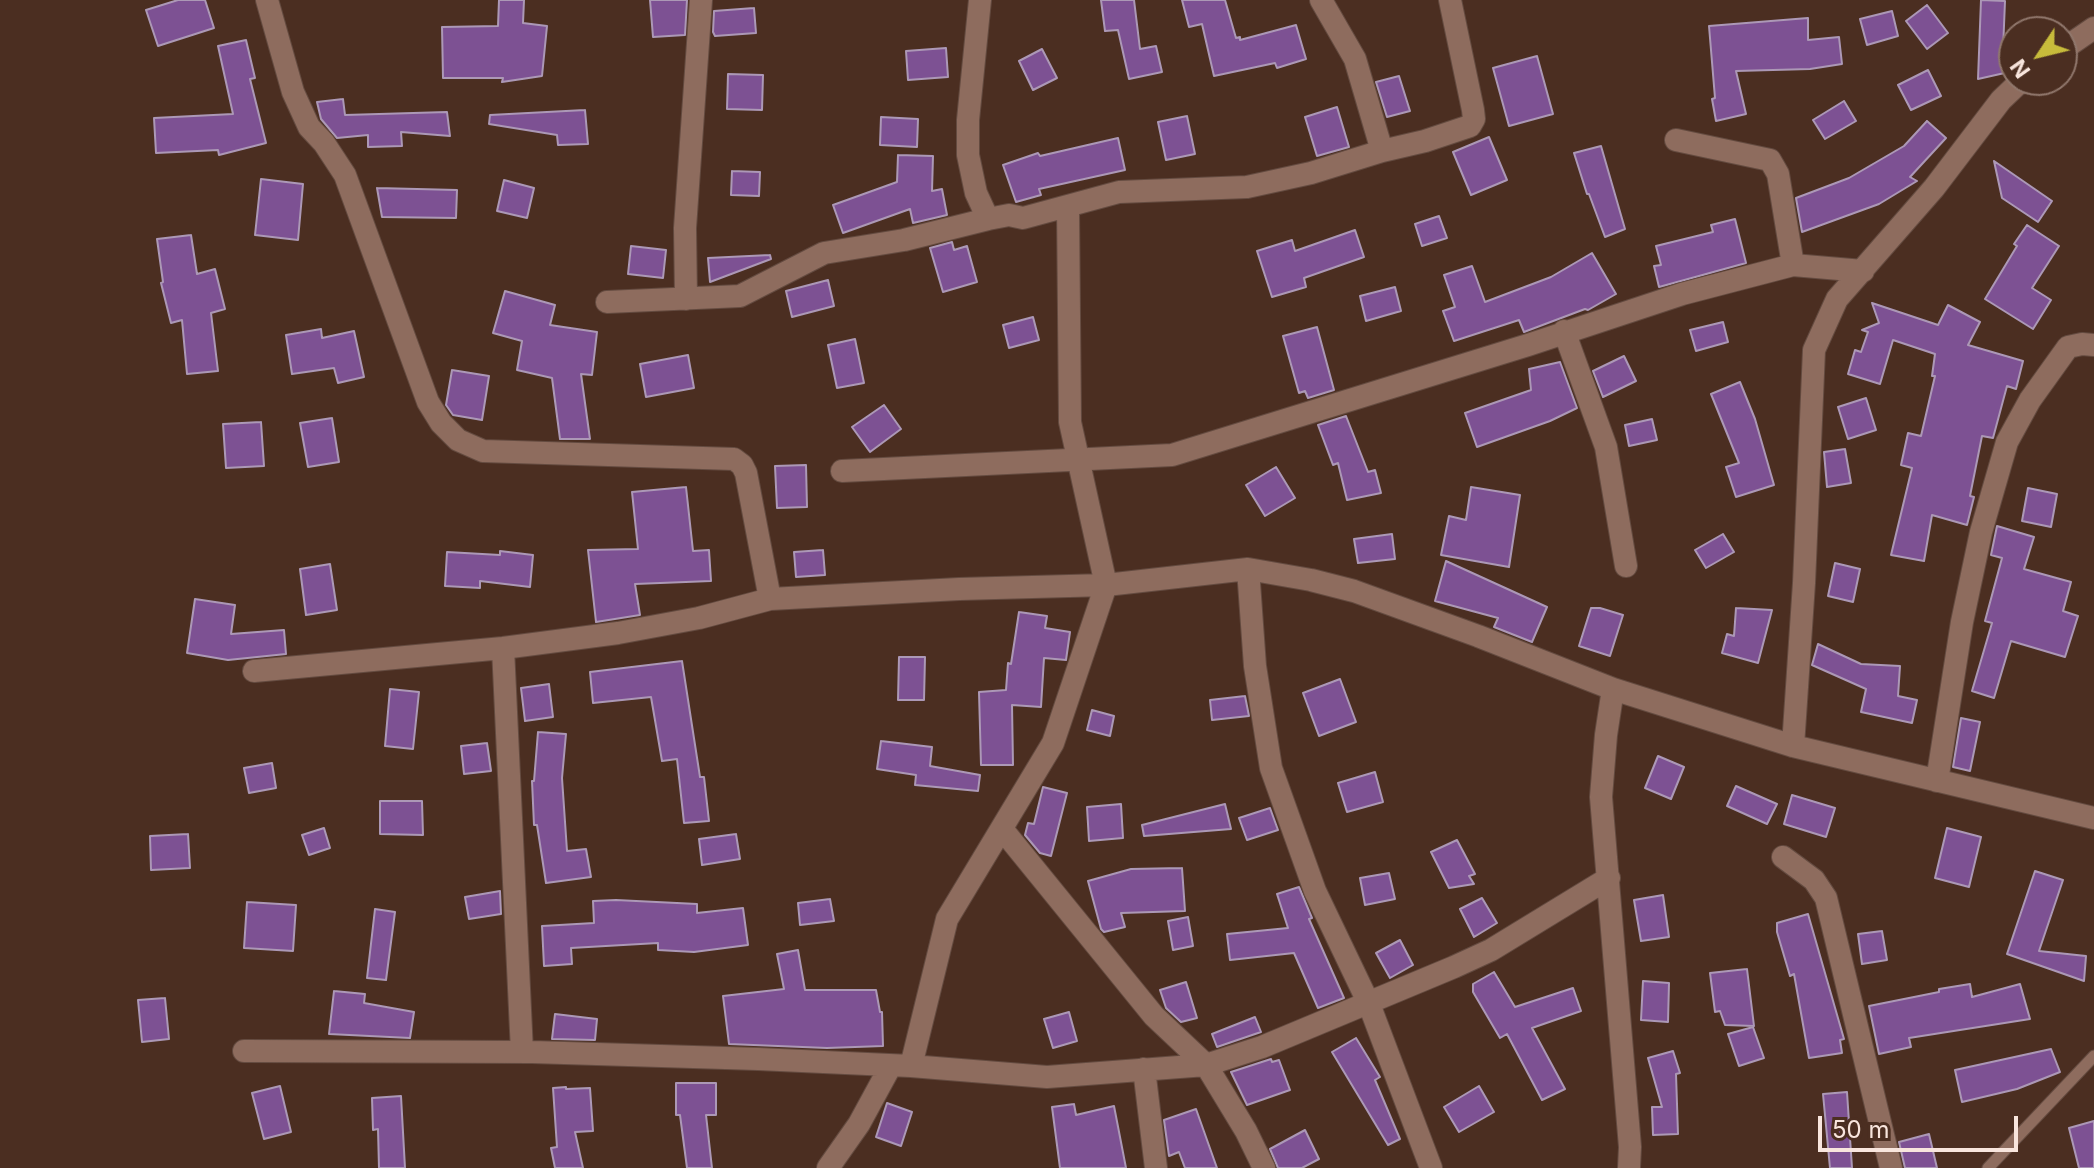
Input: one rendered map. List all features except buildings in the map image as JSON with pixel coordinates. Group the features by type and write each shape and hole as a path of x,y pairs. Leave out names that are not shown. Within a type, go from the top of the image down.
{"street":[{"path":"267,0 293,92 309,127 345,175 428,402 441,423 458,440 483,451 734,459 746,473 770,599"},
{"path":"686,299 685,228 701,0"},
{"path":"980,0 969,106 968,155 976,193 988,219"},
{"path":"1321,0 1355,59 1382,151"},
{"path":"607,302 740,296 824,253 904,240 1009,215 1023,218 1119,192 1247,187 1311,173 1470,126 1474,119 1450,0"},
{"path":"1793,746 1814,350 1837,299 1934,188 2005,96"},
{"path":"1676,140 1770,160 1778,174 1793,265"},
{"path":"828,1168 900,1067 947,919 955,901 1053,743 1106,585 1070,422 1068,207"},
{"path":"842,471 1172,455 1682,294 1793,265 1863,271"},
{"path":"1564,331 1606,447 1626,566"},
{"path":"1937,781 1962,622 1981,532 2007,442 2030,400 2068,347 2094,345"},
{"path":"254,671 503,648 685,621 770,599 1106,585 1248,569 1354,591 1613,689 1793,746 2094,818"},
{"path":"1248,569 1255,666 1271,768 1315,891 1369,1004 1431,1168"},
{"path":"503,648 522,1052"},
{"path":"1613,689 1601,797 1630,1147 1629,1168"},
{"path":"1002,829 1154,1016 1206,1065 1246,1131 1264,1168"},
{"path":"1783,857 1814,880 1826,898 1891,1168"},
{"path":"244,1051 522,1052 758,1059 1047,1077 1206,1065 1262,1047 1369,1004 1491,950 1609,878"},
{"path":"1144,1069 1156,1168"}],"lane":[{"path":"1988,1168 2094,1056"}]}
